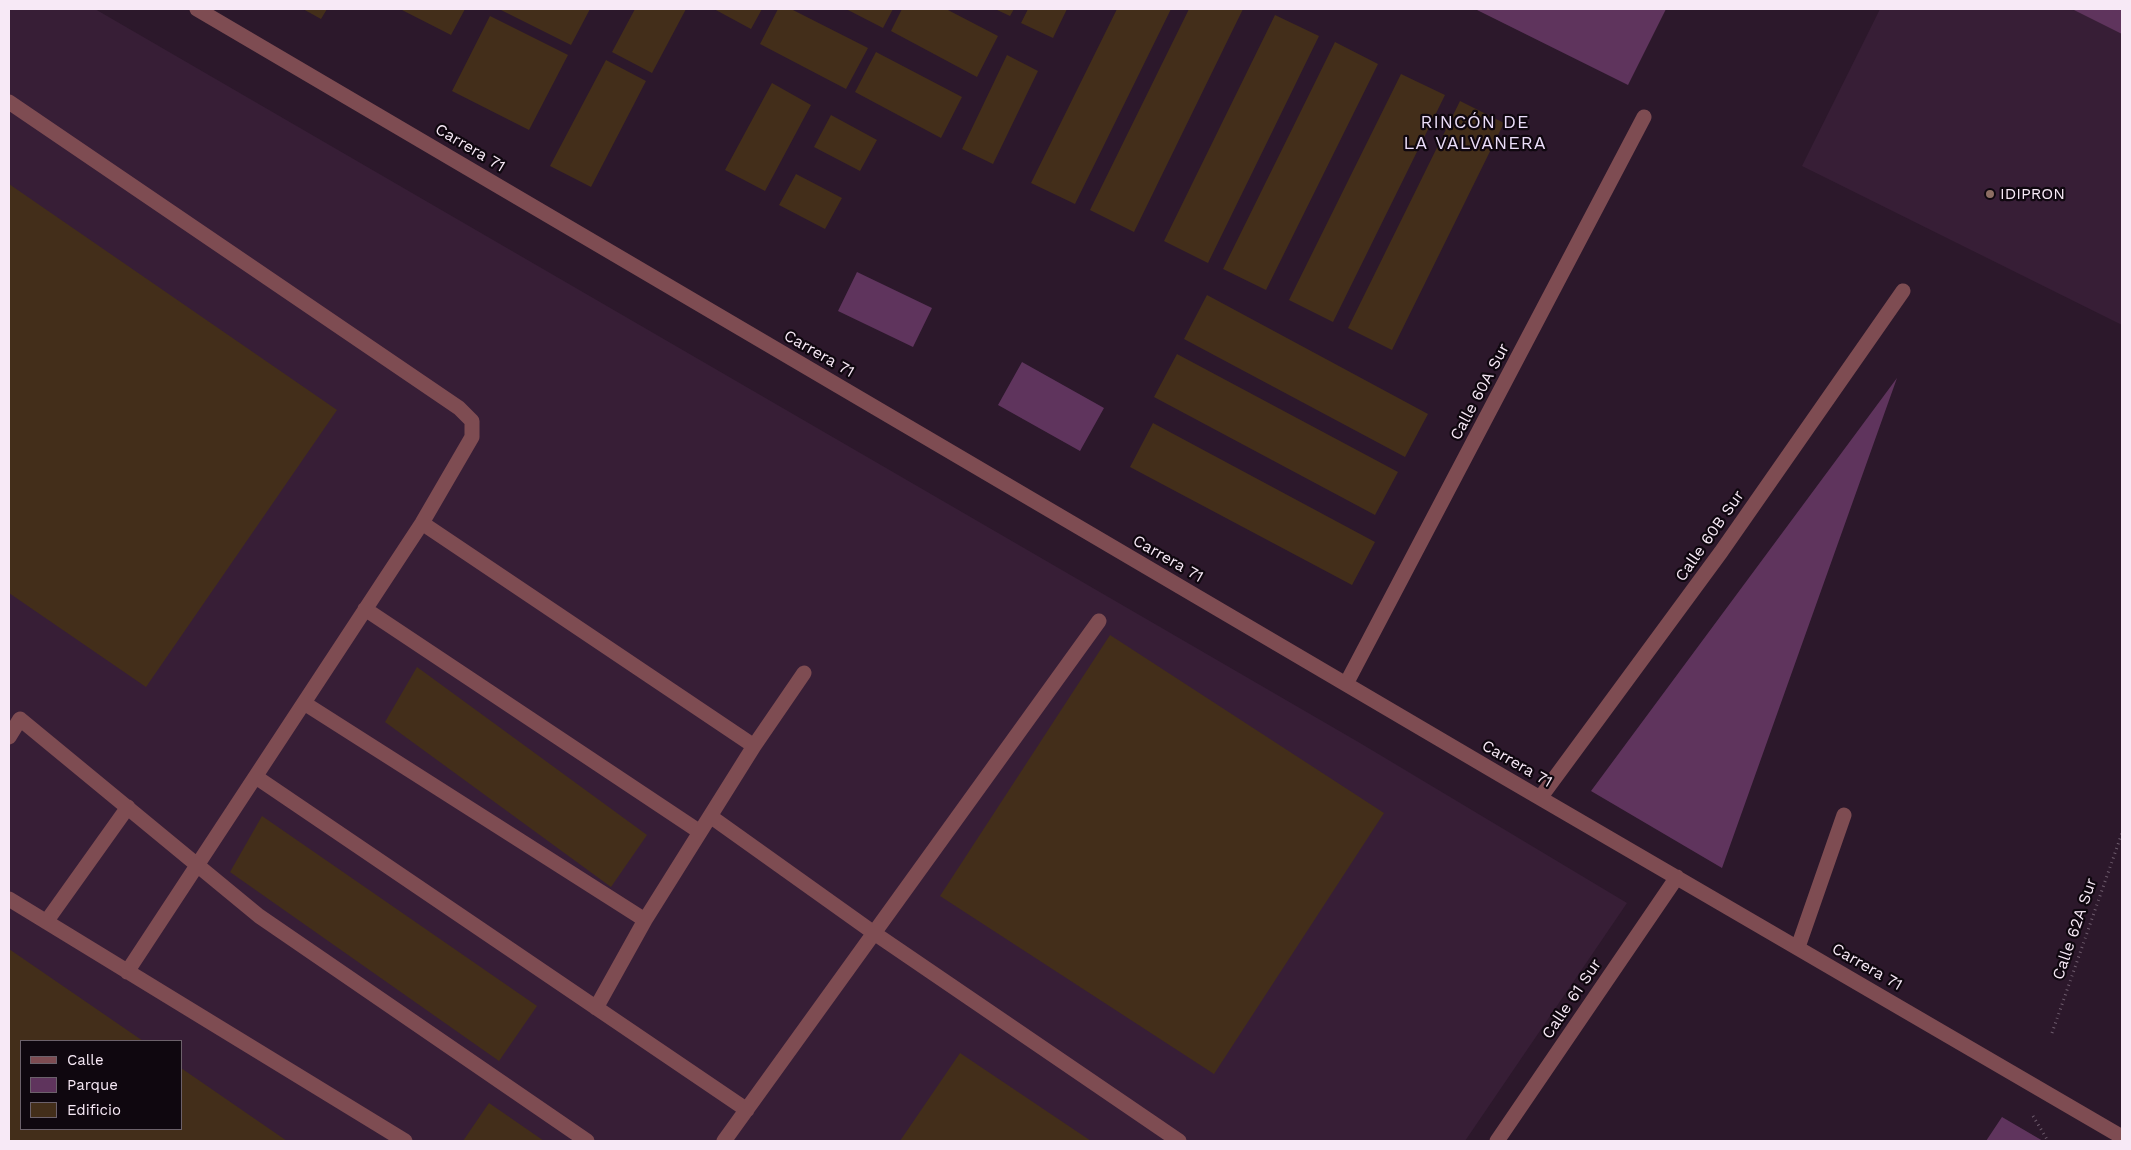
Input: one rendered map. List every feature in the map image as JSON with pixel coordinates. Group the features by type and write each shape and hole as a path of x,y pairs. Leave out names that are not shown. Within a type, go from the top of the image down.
{"street":[{"name":"Carrera 71","path":"197,9 1540,798 2122,1137"},
{"path":"9,102 459,408 472,420 472,437 422,523 127,972"},
{"name":"Calle 60A Sur","path":"1346,684 1644,117"},
{"name":"Calle 60B Sur","path":"1540,798 1721,552 1903,291"},
{"path":"422,523 754,746"},
{"path":"365,609 700,832"},
{"path":"724,1141 1099,621"},
{"path":"596,1008 645,920 754,746 804,673"},
{"path":"304,703 645,920"},
{"path":"9,737 15,715 128,806 197,866 267,921 587,1141"},
{"path":"256,777 747,1110"},
{"path":"46,922 128,806"},
{"path":"1798,947 1844,815"},
{"path":"710,816 874,933 1179,1141"},
{"name":"Calle 61 Sur","path":"1497,1141 1677,877"},
{"path":"9,899 405,1141"}],"path":[{"name":"Calle 62A Sur","path":"2052,1033 2122,833"}],"shaded area":[{"path":"9,9 95,9 1360,743 1627,903 1465,1141 9,1141"},
{"name":"IDIPRON","path":"1880,9 2122,9 2122,325 1802,166"}],"green space":[{"path":"1475,9 1666,9 1628,85"},
{"path":"2072,9 2122,9 2122,34"},
{"path":"857,272 932,308 913,347 838,311"},
{"path":"1022,362 1104,408 1080,451 998,405"},
{"path":"1897,378 1722,868 1591,791"},
{"path":"2002,1117 2043,1141 1986,1141"}],"building":[{"path":"303,9 327,9 321,19"},
{"path":"400,9 465,9 451,35"},
{"path":"499,9 590,9 571,45"},
{"path":"635,9 686,9 652,73 612,52"},
{"path":"714,9 762,9 751,29"},
{"path":"778,9 791,9 868,48 846,89 760,44"},
{"path":"846,9 893,9 883,28"},
{"path":"902,9 946,9 998,36 977,77 891,31"},
{"path":"995,9 1014,9 1010,16"},
{"path":"1028,9 1067,9 1053,38 1021,23"},
{"path":"1117,9 1171,9 1075,204 1031,183"},
{"path":"1189,9 1243,9 1134,232 1090,210"},
{"path":"1275,15 1319,36 1208,263 1164,241"},
{"path":"490,16 568,55 529,130 452,91"},
{"path":"1335,42 1378,64 1266,290 1223,269"},
{"path":"876,52 962,97 941,138 855,92"},
{"path":"1007,55 1038,71 993,164 962,149"},
{"path":"606,60 646,81 591,187 550,166"},
{"path":"1401,74 1445,95 1333,322 1289,300"},
{"path":"772,83 811,105 765,191 725,170"},
{"path":"1460,101 1504,123 1392,350 1348,328"},
{"path":"831,115 877,140 860,171 814,147"},
{"path":"796,174 842,198 825,229 779,205"},
{"path":"9,184 337,410 146,687 9,593"},
{"path":"1207,295 1428,414 1405,457 1184,339"},
{"path":"1177,354 1398,472 1375,515 1154,397"},
{"path":"1153,423 1375,542 1352,585 1130,467"},
{"path":"1110,635 1384,813 1214,1074 940,896"},
{"path":"417,667 647,835 611,887 385,722"},
{"path":"262,816 537,1006 499,1061 230,872"},
{"path":"9,949 142,1040 20,1040 20,1130 182,1130 182,1069 287,1141 9,1141"},
{"path":"960,1053 1091,1141 900,1141"},
{"path":"489,1103 544,1141 463,1141"}],"place":[{"name":"IDIPRON","path":"1990,194"}],"district":[{"name":"RINCÓN DE LA VALVANERA","path":"1475,133"}]}
